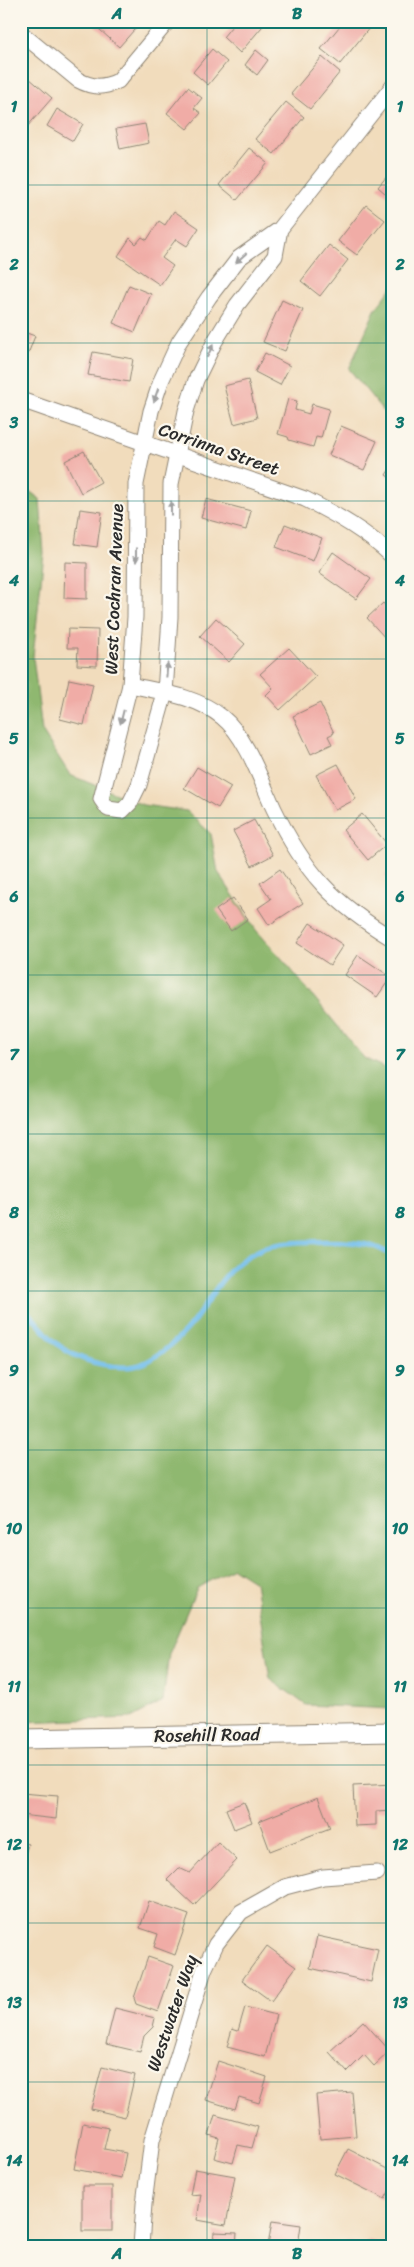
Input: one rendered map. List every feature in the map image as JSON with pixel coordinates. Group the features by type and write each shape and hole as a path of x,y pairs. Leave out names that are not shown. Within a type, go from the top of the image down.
{"main road":[{"name":"Rosehill Road","path":"21,1739 393,1732"}],"street":[{"path":"21,33 78,80 98,87 108,86 118,81 168,21"},
{"name":"West Cochran Avenue","path":"280,229 275,256 237,305 214,341 196,380 186,411 171,484 170,617 165,693 139,785 130,803 122,812 108,809 101,799 130,685 135,617 136,484 151,411 161,381 180,342 198,312 239,258 280,229 393,86"},
{"name":"Corrinna Street","path":"21,400 312,503 334,513 361,530 393,557"},
{"path":"130,685 186,698 206,706 224,718 243,744 284,828 308,869 345,908 393,939"},
{"name":"Westwater Way","path":"141,2246 152,2140 204,1970 216,1944 241,1912 285,1887 323,1877 377,1873"}],"green space":[{"path":"393,286 393,423 349,369 375,310"},
{"path":"21,485 40,499 44,553 33,657 42,731 70,775 143,805 187,811 211,834 218,872 256,930 364,1058 393,1072 393,1709 306,1705 270,1679 255,1582 233,1568 197,1588 169,1654 163,1701 131,1718 21,1722"}],"building":[{"path":"90,21 142,21 119,47"},
{"path":"236,21 267,21 240,53 223,37"},
{"path":"344,21 363,21 370,27 340,64 321,49"},
{"path":"212,49 227,62 208,85 193,72"},
{"path":"256,50 268,60 257,75 245,65"},
{"path":"322,57 340,72 310,109 291,94"},
{"path":"21,71 52,98 26,128 21,124 23,104 21,103"},
{"path":"188,87 202,98 194,108 201,113 187,129 167,113"},
{"path":"286,102 304,117 274,154 255,139"},
{"path":"57,109 83,124 73,141 47,126"},
{"path":"145,124 149,143 120,149 116,129"},
{"path":"249,148 268,163 237,200 219,185"},
{"path":"393,169 393,200 378,187"},
{"path":"366,205 385,220 357,255 338,241"},
{"path":"174,211 199,228 187,246 176,239 162,258 173,266 160,285 118,256 130,238 136,244 142,237 147,240 159,221 165,225"},
{"path":"329,245 348,260 320,296 301,281"},
{"path":"129,285 151,294 135,332 113,323"},
{"path":"282,300 303,310 285,351 263,342"},
{"path":"21,331 35,336 28,354 21,351"},
{"path":"93,352 133,359 129,382 88,375"},
{"path":"265,353 290,366 280,385 255,372"},
{"path":"248,380 257,418 234,424 224,386"},
{"path":"288,399 297,401 295,410 309,414 312,404 329,409 321,438 316,437 313,447 289,440 288,437 278,434"},
{"path":"341,426 377,441 364,470 329,455"},
{"path":"84,451 101,482 81,493 65,461"},
{"path":"393,464 393,480 386,475"},
{"path":"206,499 251,511 246,530 201,518"},
{"path":"80,509 102,512 97,547 75,544"},
{"path":"285,524 322,538 313,561 276,547"},
{"path":"333,552 371,579 356,599 319,573"},
{"path":"65,562 87,563 87,599 64,598"},
{"path":"383,603 393,614 393,635 387,640 367,618"},
{"path":"216,618 245,644 229,662 200,636"},
{"path":"68,629 98,630 97,666 77,665 78,648 67,648"},
{"path":"289,648 316,677 280,710 266,695 273,688 260,674"},
{"path":"69,679 93,684 84,725 60,719"},
{"path":"320,703 334,733 328,736 332,744 311,754 293,716"},
{"path":"338,764 356,799 335,810 316,775"},
{"path":"197,767 231,787 218,808 184,788"},
{"path":"362,814 387,844 368,860 343,830"},
{"path":"254,820 273,855 252,866 233,831"},
{"path":"393,864 393,881 385,876"},
{"path":"280,869 303,903 269,925 258,908 271,899 260,883"},
{"path":"233,898 248,919 231,931 216,910"},
{"path":"310,923 343,945 330,965 297,943"},
{"path":"358,955 391,977 377,997 345,975"},
{"path":"393,1784 393,1810 376,1811 376,1825 355,1826 353,1786"},
{"path":"21,1793 58,1796 56,1819 21,1815"},
{"path":"318,1797 330,1828 270,1851 259,1821"},
{"path":"244,1802 252,1822 234,1829 226,1809"},
{"path":"21,1842 28,1844 22,1865 21,1865"},
{"path":"218,1842 237,1860 194,1905 167,1880 179,1868 190,1873"},
{"path":"149,1901 189,1915 175,1955 154,1947 158,1934 140,1928"},
{"path":"317,1936 378,1949 371,1982 310,1968"},
{"path":"267,1946 296,1967 271,2001 242,1980"},
{"path":"148,1957 174,1966 158,2012 136,2004 134,1998"},
{"path":"245,2007 276,2015 265,2057 227,2047 232,2029 238,2031"},
{"path":"115,2008 155,2018 153,2027 144,2036 140,2052 106,2044"},
{"path":"363,2021 390,2051 374,2066 364,2055 347,2072 329,2052"},
{"path":"218,2061 267,2077 259,2103 239,2097 235,2109 206,2100"},
{"path":"102,2067 135,2075 125,2117 91,2109"},
{"path":"352,2092 356,2136 320,2139 316,2095"},
{"path":"215,2115 258,2127 252,2148 238,2145 233,2163 214,2158 219,2138 209,2135"},
{"path":"83,2123 109,2128 104,2149 126,2153 121,2178 74,2169"},
{"path":"348,2149 393,2172 393,2184 385,2199 335,2174"},
{"path":"195,2169 235,2176 226,2225 197,2220 201,2194 190,2195"},
{"path":"82,2186 112,2186 112,2231 82,2231"},
{"path":"272,2221 301,2225 298,2246 268,2246"},
{"path":"214,2232 237,2233 236,2246 213,2246"},
{"path":"368,2240 383,2244 382,2246 367,2246"},
{"path":"346,2241 361,2245 361,2246 345,2246"},
{"path":"110,2242 111,2246 92,2246 92,2245"}],"waterway":[{"path":"21,1306 54,1341 67,1351 84,1359 105,1365 136,1366 164,1351 189,1327 228,1273 242,1260 266,1247 320,1241 352,1243 365,1244 393,1255"}]}
